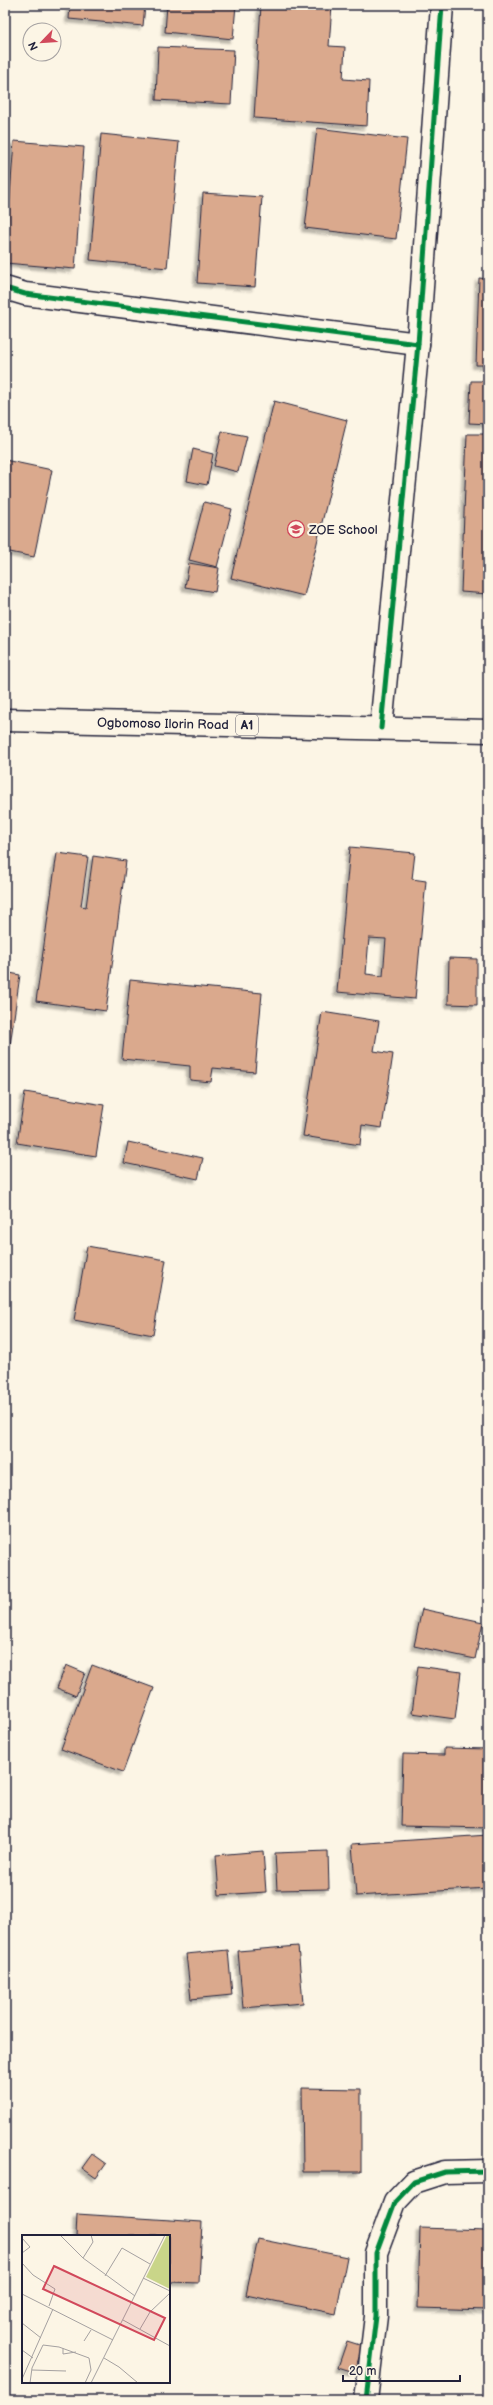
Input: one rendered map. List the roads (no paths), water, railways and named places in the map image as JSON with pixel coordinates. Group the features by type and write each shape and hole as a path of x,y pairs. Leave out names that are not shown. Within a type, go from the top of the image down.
{"main road":[{"path":"381,728 418,344 442,5"},
{"path":"5,288 25,294 418,344"},
{"name":"Ogbomoso Ilorin Road","path":"5,720 488,731"},
{"path":"366,2400 376,2316 376,2253 396,2202 414,2182 445,2172 488,2171"}],"place":[{"name":"ZOE School","path":"296,529"}]}
